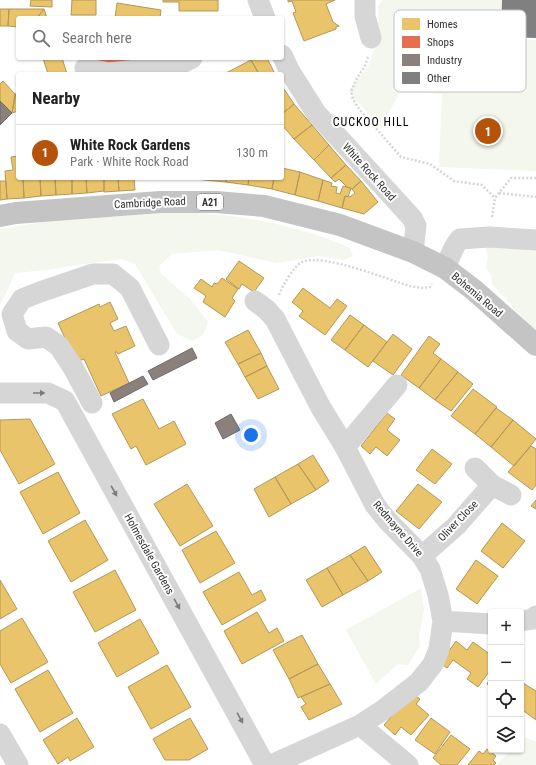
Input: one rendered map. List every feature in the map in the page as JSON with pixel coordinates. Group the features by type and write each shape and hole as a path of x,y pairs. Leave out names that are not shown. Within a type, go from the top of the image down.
{"highway":[{"name":"Cambridge Road","path":"0,216 16,213 144,202 223,202 264,206 340,225 414,252"},
{"name":"Bohemia Road","path":"414,252 445,268 474,290 536,345"}],"street":[{"path":"258,0 264,16"},
{"path":"365,0 365,16 371,38"},
{"name":"White Rock Road","path":"284,59 316,113 412,218 416,226 414,252"},
{"path":"118,72 182,63"},
{"path":"85,68 103,72"},
{"path":"445,268 456,243 460,239 489,238 536,240"},
{"path":"92,403 74,369 59,346 46,336 28,339 17,331 12,314 22,299 93,274 113,274 130,288 159,345"},
{"name":"Redmayne Drive","path":"255,301 267,310 275,319 320,406 345,447 375,505 387,520 422,556 430,569 438,595 442,621 439,650 433,664 419,682 360,725 270,765"},
{"path":"345,447 397,385"},
{"name":"Holmesdale Gardens","path":"0,393 48,393 65,401 265,765"},
{"path":"475,468 492,485 511,495"},
{"name":"Oliver Close","path":"422,556 456,526 492,485"},
{"path":"524,620 533,619 536,616"},
{"path":"442,621 488,624"},
{"path":"360,725 408,765"},
{"path":"0,734 18,765"}],"path":[{"path":"371,38 370,49 365,66 357,78 351,92 359,109 401,157 430,164 454,181 482,185 495,198"},
{"path":"489,238 495,198 511,178 536,178"},
{"path":"499,193 536,197"},
{"path":"275,319 279,293 295,267 300,262 310,260 341,264 404,284 422,288 430,287 445,268"}],"shaded area":[{"path":"383,0 502,0 502,10 394,10 394,92 400,92 381,128 348,91 368,67 378,39 378,6"},
{"path":"526,39 536,40 536,171 439,167 442,94 422,92 526,92"},
{"path":"178,212 244,218 288,227 350,248 353,256 343,260 319,256 276,263 218,250 172,254 159,266 161,274 190,299 208,322 203,335 192,341 177,334 135,264 121,259 47,270 15,273 0,306 0,229 43,222"},
{"path":"536,245 536,333 492,284 491,275 485,268 488,259 485,246"},
{"path":"421,588 424,610 419,636 420,646 408,665 398,664 376,684 346,630"},
{"path":"525,737 536,742 536,765 496,765 508,753 524,753"}],"building: Homes":[{"path":"31,0 52,0 52,7 30,6"},
{"path":"72,0 96,0 96,15 71,15"},
{"path":"163,0 218,0 218,11 179,11 179,2 163,2"},
{"path":"288,0 335,0 326,4 333,22 339,26 336,27 336,29 304,41 293,13 296,12 292,1 288,2"},
{"path":"117,3 161,10 160,16 115,16"},
{"path":"0,9 9,9 8,26 0,26"},
{"path":"9,9 44,9 39,16 16,16 16,27 8,26"},
{"path":"44,9 46,16 39,16"},
{"path":"44,60 63,60 66,72 47,72"},
{"path":"251,60 268,60 274,72 258,72"},
{"path":"251,60 258,72 228,72"},
{"path":"3,81 15,94 12,113 0,101 0,84"},
{"path":"284,89 294,104 284,112"},
{"path":"16,93 16,112 12,113"},
{"path":"294,104 312,125 294,139 284,127 284,112"},
{"path":"312,125 329,145 314,160 294,139"},
{"path":"329,145 346,165 331,178 314,160"},
{"path":"16,156 16,180 23,180 24,198 7,199 5,171 13,170 11,157"},
{"path":"346,165 361,181 352,189 347,187 339,179 335,182 331,178"},
{"path":"284,168 300,172 295,195 272,189 274,180 284,180"},
{"path":"300,172 323,180 318,201 295,195"},
{"path":"23,180 40,180 41,196 24,198"},
{"path":"40,180 55,180 56,195 41,196"},
{"path":"55,180 72,180 72,194 56,195"},
{"path":"72,180 86,180 87,193 72,194"},
{"path":"86,180 104,180 104,191 87,193"},
{"path":"104,180 118,180 119,191 104,192"},
{"path":"118,180 134,180 135,190 119,191"},
{"path":"205,180 226,180 226,182"},
{"path":"226,180 249,180 248,185 226,182"},
{"path":"249,180 274,180 272,189 248,185"},
{"path":"323,180 332,183 331,186 337,187 336,193 340,194 343,186 351,188 348,197 345,196 342,208 318,201"},
{"path":"0,181 6,181 7,199 0,200"},
{"path":"361,181 378,202 364,214 342,208 345,196 350,197 355,193 352,189"},
{"path":"239,261 264,278 254,292 242,284 239,289 226,279"},
{"path":"222,278 238,289 232,298 235,301 225,317 203,302 206,296 194,288 201,279 212,287 214,283 217,284"},
{"path":"303,288 330,308 337,299 347,306 325,335 299,316 303,311 292,302"},
{"path":"110,302 118,319 110,323 114,331 126,326 135,346 118,354 115,352 129,383 101,396 84,359 76,362 58,323 99,304 100,307"},
{"path":"350,315 364,325 345,350 331,340"},
{"path":"364,325 387,342 368,367 345,350"},
{"path":"248,330 261,353 238,364 225,342"},
{"path":"393,334 412,349 393,375 373,361"},
{"path":"429,336 440,344 433,353 441,359 419,388 401,375"},
{"path":"261,353 267,366 245,377 238,364"},
{"path":"441,359 458,372 435,400 419,388"},
{"path":"267,366 279,389 258,399 245,377"},
{"path":"458,372 473,384 451,411 435,400"},
{"path":"473,389 497,407 475,434 451,416"},
{"path":"143,399 159,429 174,421 186,444 146,465 136,446 131,449 112,414"},
{"path":"496,408 513,420 491,447 475,434"},
{"path":"387,413 395,419 387,430 400,440 387,456 376,447 370,454 361,446"},
{"path":"30,419 55,464 19,484 0,450 0,420"},
{"path":"513,420 536,439 514,466 491,447"},
{"path":"531,446 536,449 536,485 532,490 508,472"},
{"path":"432,449 452,464 435,484 416,470"},
{"path":"313,455 329,481 316,490 298,464"},
{"path":"298,464 316,490 291,504 275,477"},
{"path":"58,472 80,513 43,534 20,492"},
{"path":"275,477 291,504 269,517 254,489"},
{"path":"187,484 213,526 180,546 154,504"},
{"path":"418,484 442,502 419,529 396,511"},
{"path":"536,500 536,509 531,506"},
{"path":"85,520 108,560 71,582 48,541"},
{"path":"502,523 525,541 503,568 481,551"},
{"path":"216,531 235,563 200,583 182,550"},
{"path":"365,546 382,572 368,581 350,555"},
{"path":"350,555 368,581 343,595 327,568"},
{"path":"476,560 498,576 477,604 456,589"},
{"path":"327,568 343,595 322,607 306,580"},
{"path":"115,570 136,610 95,632 73,592"},
{"path":"239,572 252,595 261,590 266,600 222,625 203,592"},
{"path":"0,580 17,609 0,619"},
{"path":"257,612 269,633 277,628 284,641 242,664 224,631"},
{"path":"22,618 48,662 11,683 0,664 0,631"},
{"path":"140,619 159,653 117,677 98,643"},
{"path":"302,635 318,664 289,679 273,650"},
{"path":"456,641 467,650 473,642 488,653 488,673 478,687 467,679 471,673 453,660 447,668 440,663"},
{"path":"318,664 330,684 298,698 289,679"},
{"path":"167,665 191,707 151,729 128,687"},
{"path":"48,670 73,713 40,732 15,689"},
{"path":"330,684 342,704 309,720 301,707 306,704 301,697"},
{"path":"524,684 536,691 536,720 524,711"},
{"path":"412,693 420,699 416,704 429,715 411,735 401,727 395,735 384,725"},
{"path":"77,718 94,747 70,761 68,757 58,764 43,740"},
{"path":"190,718 208,749 189,760 165,760 153,739"},
{"path":"431,718 450,732 435,754 415,740"},
{"path":"451,735 470,749 457,765 441,765 433,758"},
{"path":"487,749 488,753 492,753 496,756 493,760 496,763 494,765 468,765 479,751 483,754"}],"building: Shops":[{"path":"89,60 137,60 135,68"}],"building: Industry":[{"path":"0,101 12,113 0,125"},
{"path":"192,348 197,358 153,380 148,371"},
{"path":"143,376 148,384 114,402 110,393"},
{"path":"231,414 240,430 223,439 215,423"}],"building: Other":[{"path":"502,0 536,0 536,38 526,38 526,10 502,10"}],"place":[{"name":"White Rock Gardens","path":"488,131"}],"district":[{"name":"CUCKOO HILL","path":"371,122"}]}
